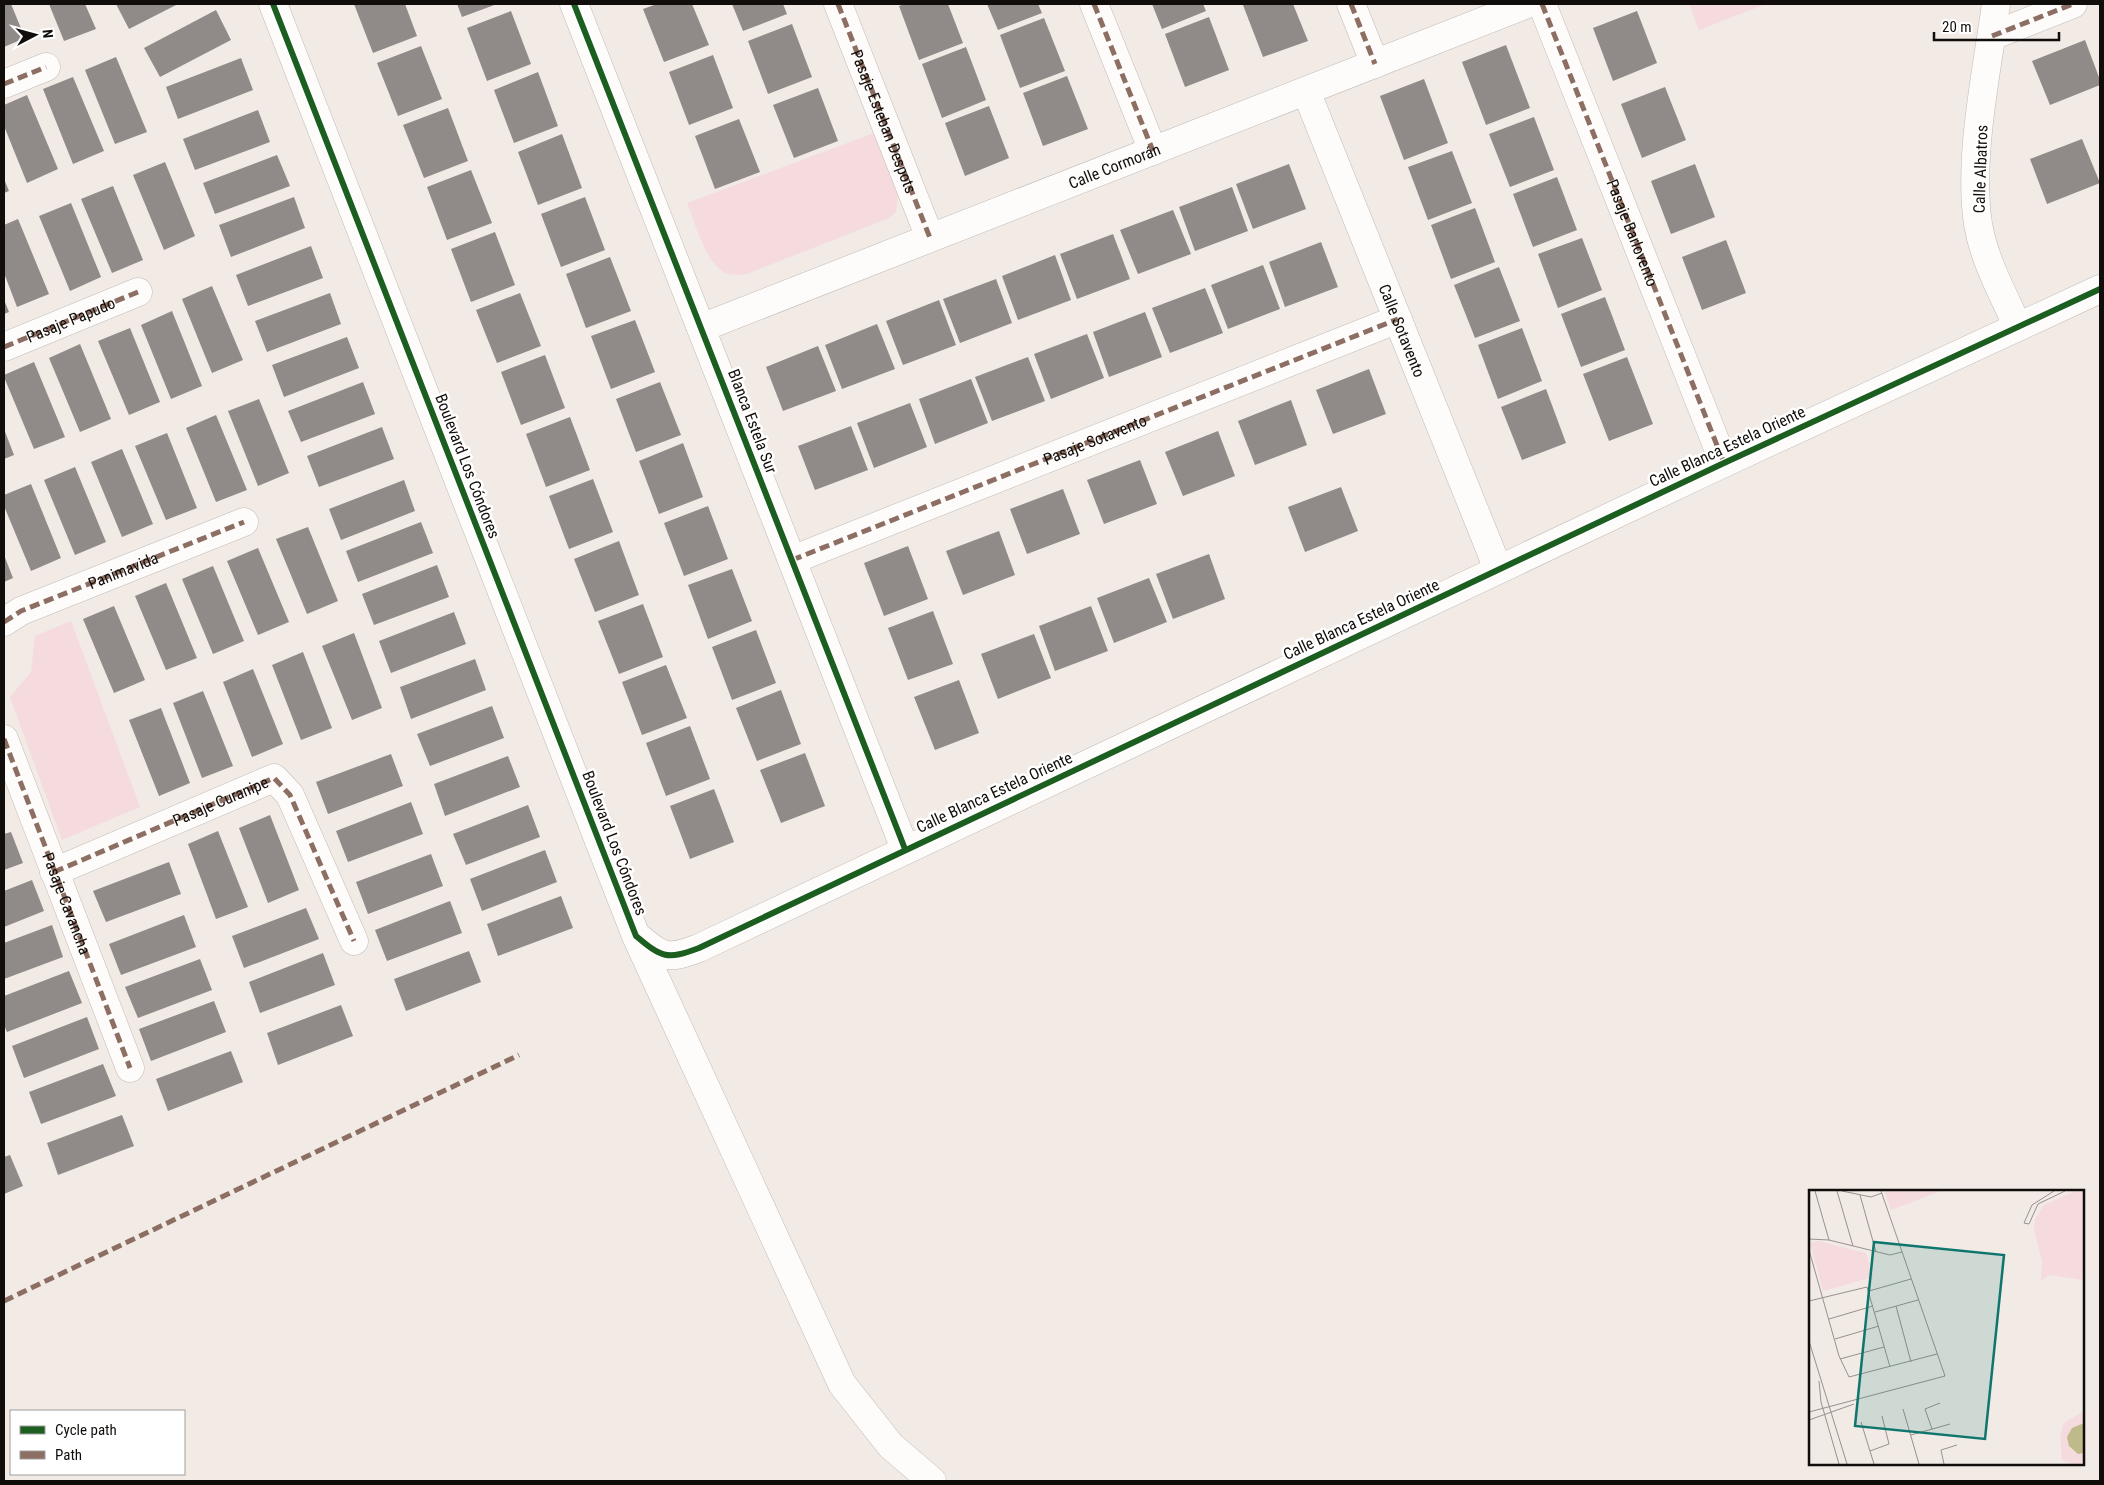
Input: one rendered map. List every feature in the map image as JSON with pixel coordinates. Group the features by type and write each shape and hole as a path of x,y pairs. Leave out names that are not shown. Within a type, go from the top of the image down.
{"street":[{"name":"Boulevard Los Cóndores","path":"273,4 636,936 842,1384 891,1446 932,1481"},
{"name":"Blanca Estela Sur","path":"574,4 905,849"},
{"name":"Pasaje Esteban Despots","path":"838,4 930,238"},
{"path":"1094,4 1152,151"},
{"path":"1351,4 1375,64"},
{"name":"Calle Cormorán","path":"701,328 1527,4"},
{"name":"Pasaje Barlovento","path":"1542,4 1724,462"},
{"name":"Calle Albatros","path":"1996,4 1977,151 1976,191 1978,224 1993,272 2018,327"},
{"path":"1992,36 2073,4"},
{"path":"4,84 46,67"},
{"name":"Calle Sotavento","path":"1306,91 1498,569"},
{"name":"Calle Blanca Estela Oriente","path":"636,936 650,948 664,955 679,956 1724,462 2100,289"},
{"name":"Pasaje Papudo","path":"4,346 138,292"},
{"name":"Pasaje Sotavento","path":"792,560 1398,320"},
{"name":"Panimavida","path":"4,622 21,611 244,522"},
{"name":"Pasaje Cavancha","path":"4,739 130,1068"},
{"name":"Pasaje Curanipe","path":"54,872 274,778 290,795 354,941"}],"shaded area":[{"path":"1689,4 1766,4 1699,30"},
{"path":"874,133 898,193 896,212 889,218 747,274 730,274 721,270 715,264 705,248 687,203"},
{"path":"71,621 140,807 62,840 10,697 31,672 35,636"}],"building":[{"path":"4,4 11,4 25,38 4,47"},
{"path":"49,4 85,4 96,29 64,41"},
{"path":"116,4 178,4 129,29"},
{"path":"354,4 405,4 417,36 373,53"},
{"path":"457,4 497,4 462,17"},
{"path":"657,4 692,4 709,45 664,62 643,9"},
{"path":"732,4 783,4 787,14 743,31"},
{"path":"905,4 948,4 963,43 919,60 899,6"},
{"path":"987,4 1038,4 1042,13 998,30"},
{"path":"1152,4 1203,4 1206,11 1162,29"},
{"path":"1293,4 1308,41 1263,57 1243,5"},
{"path":"216,10 231,40 160,77 144,48"},
{"path":"511,11 531,64 487,81 467,28"},
{"path":"1637,11 1657,63 1613,81 1593,28"},
{"path":"1209,17 1229,70 1185,87 1165,34"},
{"path":"1044,18 1065,71 1020,88 1000,35"},
{"path":"792,24 812,77 768,94 748,41"},
{"path":"2085,40 2100,80 2100,85 2050,105 2032,61"},
{"path":"1506,45 1530,108 1486,125 1462,62"},
{"path":"421,46 442,99 398,116 377,63"},
{"path":"966,47 986,100 942,118 922,64"},
{"path":"713,55 733,108 689,125 669,72"},
{"path":"116,57 147,132 115,144 85,70"},
{"path":"241,58 253,90 178,119 166,87"},
{"path":"538,72 558,126 514,143 494,90"},
{"path":"1067,76 1088,129 1043,146 1023,93"},
{"path":"73,77 104,151 73,164 43,89"},
{"path":"1424,79 1448,143 1404,160 1380,96"},
{"path":"1665,87 1686,140 1642,158 1621,104"},
{"path":"818,88 838,141 794,158 773,105"},
{"path":"27,95 58,169 27,183 4,126 4,105"},
{"path":"989,106 1009,158 965,176 945,123"},
{"path":"448,108 468,161 424,178 403,125"},
{"path":"258,110 270,142 195,170 183,139"},
{"path":"1534,117 1554,170 1510,187 1489,134"},
{"path":"739,119 760,172 715,189 695,136"},
{"path":"562,134 582,188 538,205 518,152"},
{"path":"2082,139 2100,183 2047,204 2030,159"},
{"path":"1452,151 1472,203 1428,220 1408,167"},
{"path":"277,155 290,186 215,214 203,183"},
{"path":"165,162 195,236 164,250 133,175"},
{"path":"1289,164 1306,209 1253,229 1236,184"},
{"path":"1695,164 1715,217 1671,234 1651,181"},
{"path":"471,170 492,223 447,240 427,187"},
{"path":"1557,177 1577,230 1533,247 1513,194"},
{"path":"4,179 9,191 4,193"},
{"path":"113,186 143,260 112,273 81,199"},
{"path":"1232,187 1248,231 1195,251 1179,207"},
{"path":"294,197 305,228 231,257 219,225"},
{"path":"585,197 605,250 561,267 541,214"},
{"path":"71,203 101,277 70,291 39,216"},
{"path":"1475,208 1495,262 1451,279 1431,225"},
{"path":"1173,210 1191,254 1138,274 1120,230"},
{"path":"18,219 49,294 17,307 4,273 4,225"},
{"path":"495,232 515,285 471,302 451,249"},
{"path":"1113,234 1130,279 1077,299 1060,254"},
{"path":"1582,238 1602,290 1558,308 1538,254"},
{"path":"1726,240 1746,293 1702,310 1682,257"},
{"path":"1321,242 1338,287 1285,307 1269,262"},
{"path":"311,246 323,278 248,306 236,275"},
{"path":"1055,255 1071,300 1018,320 1002,276"},
{"path":"610,257 631,311 586,328 566,274"},
{"path":"1263,265 1280,309 1228,329 1211,285"},
{"path":"1499,267 1520,321 1475,338 1454,285"},
{"path":"996,279 1012,323 960,343 943,299"},
{"path":"212,286 243,360 212,373 182,299"},
{"path":"1205,288 1223,333 1170,353 1152,308"},
{"path":"330,293 341,324 267,352 255,321"},
{"path":"520,293 541,346 497,363 476,310"},
{"path":"1605,297 1625,350 1581,367 1561,314"},
{"path":"4,300 9,312 4,314"},
{"path":"939,300 956,345 903,365 886,321"},
{"path":"172,311 202,386 171,399 141,325"},
{"path":"1145,312 1162,357 1109,377 1093,332"},
{"path":"635,320 655,372 611,389 591,336"},
{"path":"877,324 895,369 842,389 825,345"},
{"path":"130,328 160,402 129,415 98,341"},
{"path":"1522,328 1542,381 1498,399 1478,345"},
{"path":"1087,334 1104,378 1051,399 1034,354"},
{"path":"347,337 359,368 284,397 272,365"},
{"path":"80,344 111,419 80,432 49,358"},
{"path":"818,346 836,391 783,411 766,367"},
{"path":"545,355 565,408 521,425 501,372"},
{"path":"1028,357 1045,401 992,421 975,377"},
{"path":"1627,357 1653,424 1609,441 1583,374"},
{"path":"34,362 65,437 34,449 4,375"},
{"path":"1369,369 1386,414 1333,434 1316,390"},
{"path":"971,379 988,423 935,444 919,399"},
{"path":"363,382 375,414 301,442 288,411"},
{"path":"660,382 681,435 636,452 616,399"},
{"path":"1546,389 1566,443 1522,460 1501,407"},
{"path":"259,399 289,473 258,486 228,411"},
{"path":"1291,400 1307,445 1255,465 1238,421"},
{"path":"910,403 927,447 874,468 857,423"},
{"path":"216,415 247,490 216,502 186,428"},
{"path":"570,417 590,470 546,487 526,434"},
{"path":"851,426 868,470 815,490 798,446"},
{"path":"382,427 394,459 319,487 307,456"},
{"path":"4,429 14,455 4,459"},
{"path":"1218,431 1235,476 1183,496 1165,452"},
{"path":"167,433 197,508 166,520 135,446"},
{"path":"683,443 703,497 659,514 639,461"},
{"path":"122,449 153,524 122,537 91,462"},
{"path":"1140,460 1157,504 1104,524 1087,480"},
{"path":"75,467 106,542 75,555 44,480"},
{"path":"593,479 613,532 569,549 549,496"},
{"path":"404,480 415,511 341,540 329,509"},
{"path":"31,484 61,558 31,571 4,506 4,495"},
{"path":"1341,487 1358,531 1305,552 1288,507"},
{"path":"1063,489 1080,534 1027,554 1010,509"},
{"path":"708,506 728,559 684,576 664,523"},
{"path":"421,522 433,553 358,582 346,551"},
{"path":"308,527 338,601 307,614 276,539"},
{"path":"999,531 1015,575 963,595 946,551"},
{"path":"619,541 639,595 595,612 574,559"},
{"path":"908,546 928,599 884,616 864,563"},
{"path":"258,548 289,622 258,635 227,561"},
{"path":"1209,554 1225,599 1173,619 1156,574"},
{"path":"4,555 13,578 4,582"},
{"path":"437,565 449,597 374,625 362,594"},
{"path":"213,566 244,641 213,654 182,579"},
{"path":"732,569 752,621 708,639 688,585"},
{"path":"1149,578 1167,622 1114,643 1097,598"},
{"path":"166,583 197,658 166,670 135,596"},
{"path":"643,604 663,657 619,674 598,621"},
{"path":"114,606 145,680 114,693 83,619"},
{"path":"1091,606 1108,651 1055,671 1039,626"},
{"path":"933,611 953,664 908,680 888,628"},
{"path":"454,612 466,644 391,673 379,641"},
{"path":"756,630 776,683 732,700 712,647"},
{"path":"354,633 382,708 352,720 322,646"},
{"path":"1034,634 1051,678 998,699 981,654"},
{"path":"303,652 332,728 301,740 272,665"},
{"path":"475,659 486,690 411,719 400,687"},
{"path":"666,665 687,718 642,735 622,682"},
{"path":"253,669 283,744 252,757 223,682"},
{"path":"959,680 979,733 935,750 914,697"},
{"path":"781,690 801,744 757,761 736,708"},
{"path":"203,691 233,766 202,778 173,703"},
{"path":"492,706 504,738 430,766 417,734"},
{"path":"161,708 190,783 159,796 129,720"},
{"path":"690,726 710,779 666,796 646,743"},
{"path":"805,753 825,806 781,823 760,770"},
{"path":"391,754 403,786 328,814 316,782"},
{"path":"508,756 520,787 445,816 434,784"},
{"path":"714,789 734,842 690,859 670,806"},
{"path":"411,802 423,834 348,862 336,831"},
{"path":"528,805 540,837 466,865 453,834"},
{"path":"270,815 299,890 268,903 239,828"},
{"path":"218,831 248,907 216,919 188,844"},
{"path":"11,832 23,863 4,870 4,834"},
{"path":"545,850 557,882 482,911 470,879"},
{"path":"431,854 443,886 368,914 356,882"},
{"path":"169,862 181,894 106,922 93,891"},
{"path":"32,880 44,911 4,927 4,891"},
{"path":"561,896 573,928 498,956 487,924"},
{"path":"450,901 462,933 387,961 375,930"},
{"path":"306,908 319,939 244,968 232,936"},
{"path":"184,915 196,947 121,975 109,944"},
{"path":"52,925 63,957 4,979 4,943"},
{"path":"469,951 481,982 406,1011 394,979"},
{"path":"323,953 335,985 260,1013 249,982"},
{"path":"200,959 212,990 138,1018 125,987"},
{"path":"69,971 82,1003 7,1032 4,1025 4,996"},
{"path":"214,1001 226,1032 151,1061 139,1029"},
{"path":"341,1005 353,1036 278,1065 267,1033"},
{"path":"87,1017 99,1049 24,1078 12,1046"},
{"path":"231,1051 243,1082 168,1111 156,1079"},
{"path":"103,1064 116,1096 41,1124 29,1092"},
{"path":"122,1115 134,1146 58,1175 47,1143"},
{"path":"10,1155 23,1186 4,1194 4,1157"}],"marked path":[{"path":"838,4 930,238"},
{"path":"1094,4 1153,151"},
{"path":"1351,4 1375,64"},
{"path":"1542,4 1724,463"},
{"path":"1992,36 2073,4"},
{"path":"4,84 46,67"},
{"path":"4,347 138,292"},
{"path":"792,560 1398,319"},
{"path":"4,622 21,611 244,522"},
{"path":"4,739 130,1068"},
{"path":"54,872 274,778 290,795 354,941"},
{"path":"4,1301 519,1055"}],"cycle path":[{"path":"273,4 636,936 652,949 665,955 679,954 699,948 1724,463 2100,289"},
{"path":"574,4 905,849"}]}
